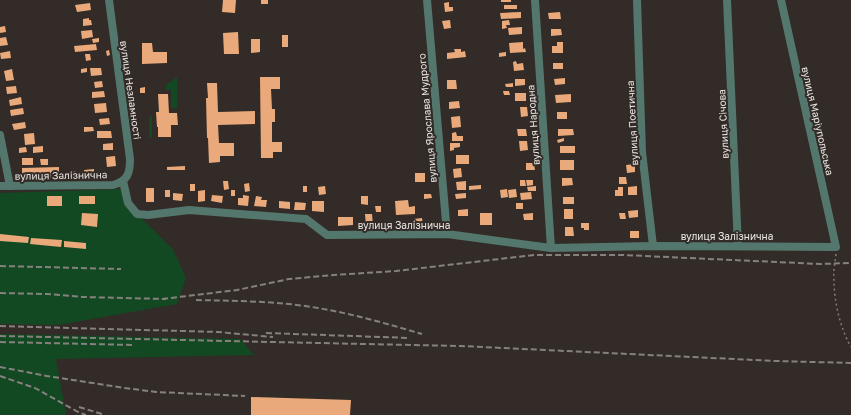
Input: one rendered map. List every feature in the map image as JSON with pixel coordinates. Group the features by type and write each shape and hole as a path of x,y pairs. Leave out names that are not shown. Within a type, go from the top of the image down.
{"street":[{"name":"вулиця Незламності","path":"109,0 130,159 128,175 123,181"},
{"name":"вулиця Ярослава Мудрого","path":"427,0 447,234"},
{"name":"вулиця Народна","path":"535,0 551,248"},
{"name":"вулиця Поетична","path":"637,0 642,152 653,246"},
{"name":"вулиця Січова","path":"727,0 738,246"},
{"name":"вулиця Маріупольська","path":"781,0 836,247"},
{"path":"0,134 10,186"},
{"name":"вулиця Залізнична","path":"0,186 113,185 123,181 128,203 137,214 148,215 189,210 306,219 328,235 447,234 551,248 653,246 836,247"}],"path":[{"path":"836,247 834,279 837,310 851,347"}],"green space":[{"path":"177,77 177,108 171,108 171,90 166,90 166,85"},
{"path":"149,116 152,116 152,138 149,138"},
{"path":"125,189 137,214 173,249 186,278 177,304 58,325 0,324 0,193"},
{"path":"0,334 240,339 254,355 56,359 66,415 0,415"}],"building":[{"path":"223,0 236,0 235,13 222,12"},
{"path":"261,0 268,0 268,4 261,4"},
{"path":"501,0 511,0 511,2 501,2"},
{"path":"449,2 449,7 453,7 453,11 445,12 444,3"},
{"path":"90,3 91,10 77,12 75,5"},
{"path":"504,5 517,5 517,9 504,9"},
{"path":"521,12 521,18 501,19 500,13"},
{"path":"560,12 561,19 549,19 548,13"},
{"path":"89,18 92,25 83,26 83,19"},
{"path":"450,20 451,28 444,29 442,21"},
{"path":"509,20 510,25 506,25 507,28 502,29 502,21"},
{"path":"5,26 6,32 0,33 0,27"},
{"path":"522,27 522,34 509,35 508,28"},
{"path":"551,29 561,29 562,35 551,36"},
{"path":"92,30 93,37 82,39 81,31"},
{"path":"238,32 239,54 224,54 223,33"},
{"path":"282,35 288,35 288,47 282,47"},
{"path":"6,37 8,45 0,46 0,38"},
{"path":"99,38 99,42 93,43 92,39"},
{"path":"251,39 260,39 260,52 251,53"},
{"path":"523,42 523,49 525,48 526,52 510,53 509,43"},
{"path":"557,42 563,42 563,53 552,53 552,46 557,46"},
{"path":"142,43 152,43 153,52 167,52 167,63 142,64"},
{"path":"96,44 97,50 75,52 74,46"},
{"path":"454,49 461,49 461,52 465,51 466,57 447,59 447,53 455,52"},
{"path":"109,50 110,55 107,56 106,51"},
{"path":"10,51 11,58 1,59 0,53"},
{"path":"506,52 506,56 499,57 499,53"},
{"path":"85,54 90,54 91,60 86,61"},
{"path":"516,61 517,64 523,63 524,70 514,71 513,62"},
{"path":"553,63 563,63 563,69 553,69"},
{"path":"87,68 87,72 81,73 81,69"},
{"path":"90,68 101,68 102,75 91,76"},
{"path":"12,69 14,80 6,81 4,71"},
{"path":"260,77 280,77 280,89 271,89 272,109 275,109 275,122 272,122 272,142 282,142 282,152 273,152 273,158 261,158"},
{"path":"565,78 565,84 555,85 554,79"},
{"path":"515,79 525,79 525,85 515,86"},
{"path":"447,80 456,80 457,89 447,89"},
{"path":"102,81 103,87 95,88 94,82"},
{"path":"207,83 217,83 218,112 255,111 255,124 218,125 219,143 234,143 234,156 220,156 220,162 209,163 206,98 208,98"},
{"path":"513,83 513,87 506,87 505,84"},
{"path":"16,86 17,93 7,94 6,87"},
{"path":"145,87 145,93 140,93 140,88"},
{"path":"104,91 105,97 92,98 92,92"},
{"path":"503,91 509,91 510,95 504,95"},
{"path":"515,93 526,93 526,101 515,101"},
{"path":"158,94 168,94 169,113 177,113 178,125 171,125 171,137 158,137 156,112 159,112"},
{"path":"571,94 571,102 556,103 555,95"},
{"path":"21,97 22,104 10,106 9,100"},
{"path":"459,101 460,108 449,109 449,102"},
{"path":"106,103 107,112 95,113 94,104"},
{"path":"520,107 527,107 528,116 521,117"},
{"path":"23,108 24,114 11,116 10,110"},
{"path":"557,112 567,112 567,119 557,119"},
{"path":"460,116 461,127 452,128 451,117"},
{"path":"109,118 110,124 100,125 99,119"},
{"path":"25,122 26,128 14,130 12,124"},
{"path":"84,127 93,127 94,131 84,132"},
{"path":"517,129 526,129 527,136 518,136"},
{"path":"558,129 573,129 574,135 558,136"},
{"path":"97,131 111,131 112,138 97,138"},
{"path":"456,132 457,136 463,136 463,141 452,141 452,133"},
{"path":"34,133 35,144 25,145 24,134"},
{"path":"564,138 564,141 558,143 557,140"},
{"path":"519,141 527,141 528,150 520,151"},
{"path":"113,143 113,150 103,150 103,144"},
{"path":"450,143 460,143 460,147 454,148 454,150 450,151"},
{"path":"43,146 43,152 33,153 33,147"},
{"path":"560,146 575,146 575,153 560,153"},
{"path":"26,147 27,152 19,153 19,148"},
{"path":"456,155 469,155 469,164 456,164"},
{"path":"115,156 116,166 107,167 106,157"},
{"path":"22,158 33,158 33,165 22,165"},
{"path":"40,159 48,159 48,165 41,165"},
{"path":"560,160 574,160 574,170 560,170"},
{"path":"526,163 534,163 535,170 526,170"},
{"path":"635,164 635,172 627,173 626,165"},
{"path":"185,166 185,170 167,170 167,167"},
{"path":"59,167 59,178 22,179 22,168"},
{"path":"461,168 462,177 454,178 453,169"},
{"path":"94,169 94,177 84,177 84,170"},
{"path":"75,171 76,177 72,178 71,172"},
{"path":"415,173 425,173 425,182 415,182"},
{"path":"619,177 626,177 627,184 619,184"},
{"path":"562,178 572,178 573,185 562,186"},
{"path":"520,180 525,180 526,186 520,186"},
{"path":"526,180 533,180 533,185 527,186"},
{"path":"223,181 228,181 229,189 224,190"},
{"path":"466,181 466,190 457,190 456,182"},
{"path":"249,183 250,191 245,192 244,184"},
{"path":"190,184 195,184 195,191 190,191"},
{"path":"481,185 481,189 469,190 469,186"},
{"path":"303,186 307,186 307,192 303,192"},
{"path":"325,186 326,194 319,195 318,187"},
{"path":"536,186 536,191 528,191 527,187"},
{"path":"637,186 637,195 628,195 628,187"},
{"path":"618,187 623,187 623,196 615,196 615,190 618,190"},
{"path":"146,188 154,188 154,202 146,202"},
{"path":"507,189 508,197 501,198 500,190"},
{"path":"516,189 517,197 509,198 508,190"},
{"path":"165,190 170,190 170,197 165,197"},
{"path":"205,190 205,201 198,202 198,191"},
{"path":"231,190 235,190 235,196 231,196"},
{"path":"531,192 532,199 521,200 520,193"},
{"path":"173,193 183,194 182,201 173,200"},
{"path":"466,193 466,198 456,199 455,194"},
{"path":"424,194 431,194 432,198 424,199"},
{"path":"212,195 223,196 222,203 211,201"},
{"path":"243,195 249,196 248,206 238,205 238,198 243,198"},
{"path":"47,196 62,196 62,206 47,206"},
{"path":"79,196 95,196 95,204 79,204"},
{"path":"256,196 262,197 261,200 267,200 266,207 254,206"},
{"path":"361,196 368,196 368,205 361,204"},
{"path":"563,197 574,197 574,204 563,204"},
{"path":"408,200 409,207 415,206 415,214 396,215 395,201"},
{"path":"279,201 290,202 290,209 279,208"},
{"path":"312,201 324,201 324,212 312,211"},
{"path":"295,202 306,203 305,210 294,210"},
{"path":"516,203 523,203 523,209 516,209"},
{"path":"375,206 381,206 381,212 376,212"},
{"path":"468,209 468,216 458,216 458,210"},
{"path":"564,209 573,209 573,219 564,219"},
{"path":"638,210 638,217 629,218 628,211"},
{"path":"82,213 98,214 97,227 81,225"},
{"path":"480,213 492,213 492,225 480,225"},
{"path":"533,213 533,220 524,220 523,214"},
{"path":"619,213 625,213 626,219 620,219"},
{"path":"365,214 372,214 373,225 366,226"},
{"path":"338,217 353,217 353,225 338,226"},
{"path":"422,218 423,226 415,227 414,219"},
{"path":"581,223 589,223 589,230 584,230 584,228 581,228"},
{"path":"565,227 573,227 574,236 565,236"},
{"path":"630,231 639,231 639,238 630,238"},
{"path":"0,234 29,237 28,243 0,241"},
{"path":"31,238 62,240 61,247 30,244"},
{"path":"64,241 86,243 86,249 64,247"},
{"path":"251,397 351,400 350,415 251,415"}],"railway":[{"path":"162,299 237,290 289,279 396,271 534,255 623,255 820,264 851,263"},
{"path":"0,266 121,269"},
{"path":"0,293 166,299"},
{"path":"196,300 288,304 331,310 422,334"},
{"path":"0,326 218,332 273,337"},
{"path":"266,333 410,338"},
{"path":"0,336 461,346 776,361 851,363"},
{"path":"0,342 133,345"},
{"path":"0,367 47,376 156,392 245,396"},
{"path":"0,376 35,388 86,415"},
{"path":"79,407 105,415"}]}
